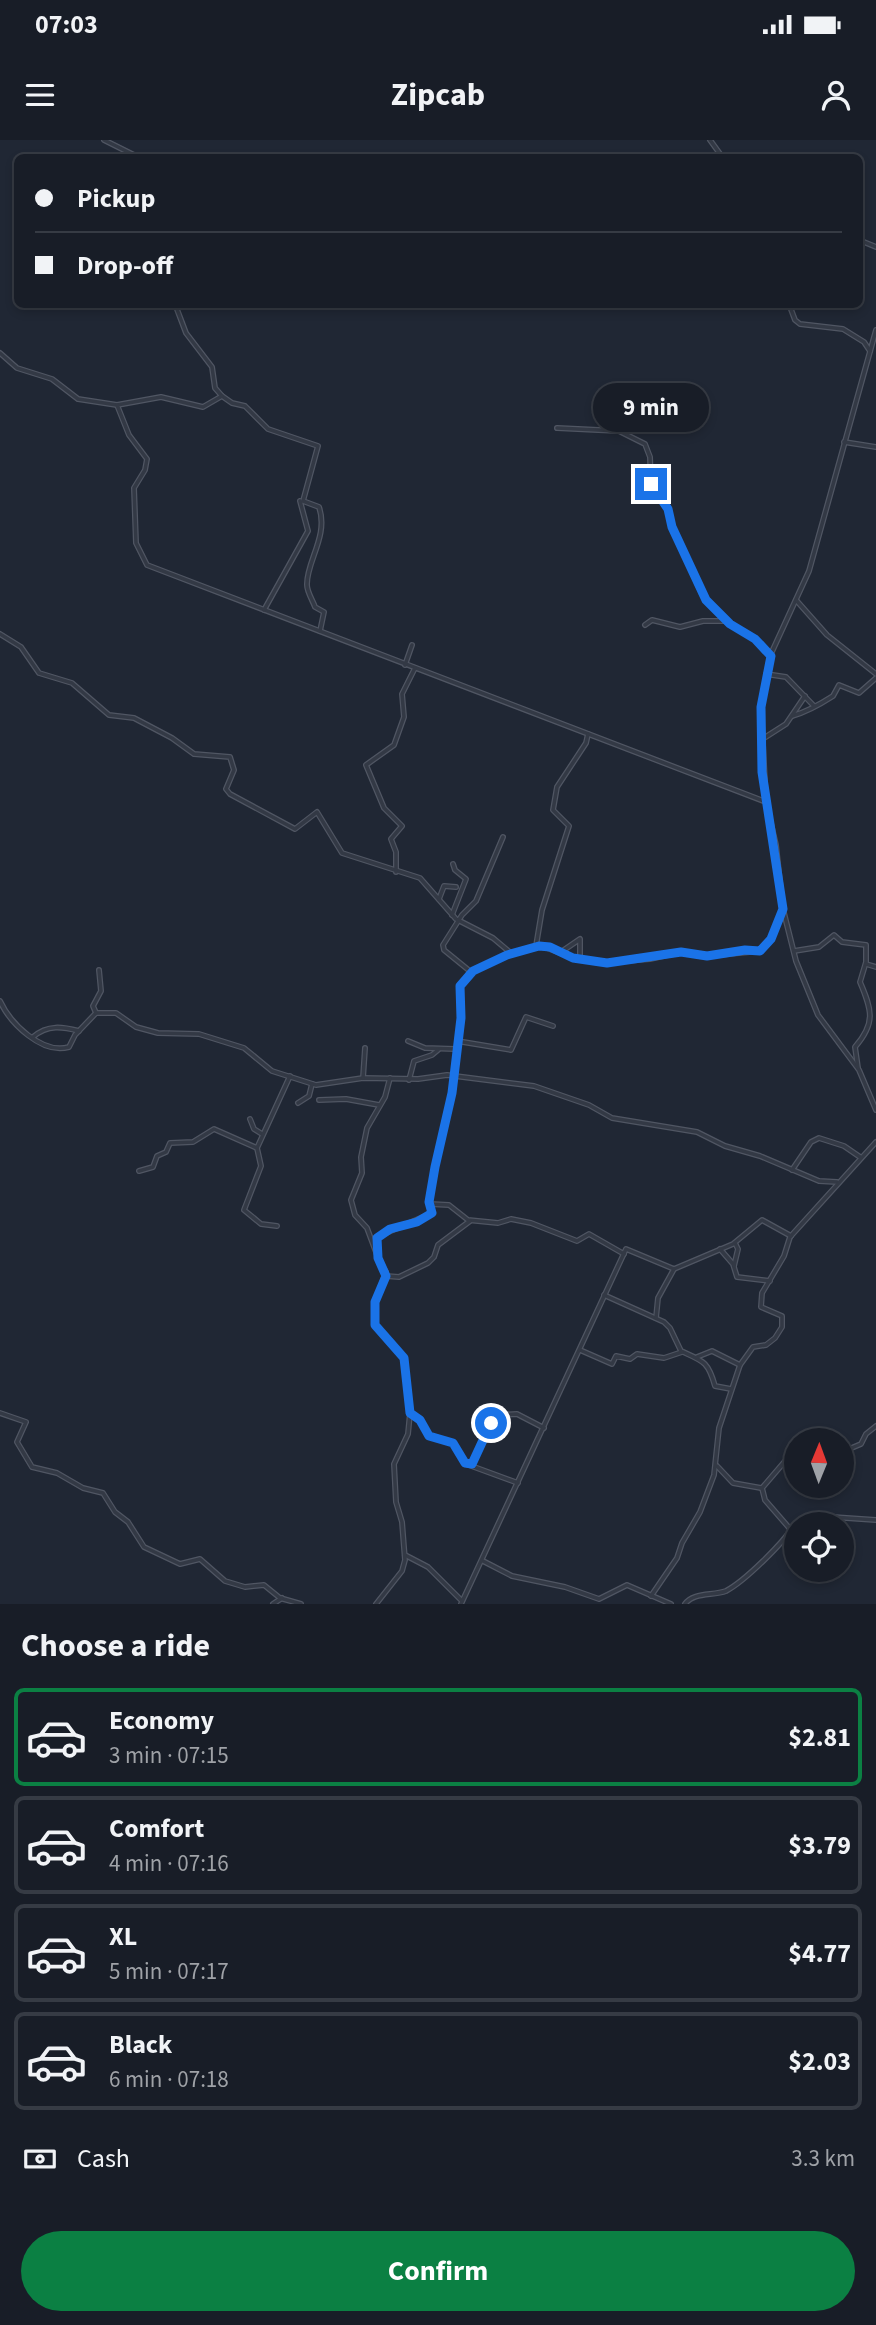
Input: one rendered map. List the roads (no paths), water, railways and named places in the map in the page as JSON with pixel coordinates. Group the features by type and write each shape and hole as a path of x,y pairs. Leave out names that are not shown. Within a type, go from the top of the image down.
{"street":[{"path":"104,140 132,154"},
{"path":"177,308 186,333 211,363 215,388 222,396 245,407 268,429 318,446 303,501 317,506 321,512 320,534 307,584 315,607 325,613 320,631"},
{"path":"791,308 799,323 843,329 864,342 870,351"},
{"path":"859,1070 818,1015 804,986 794,951 783,909 775,845 766,802 761,707 771,654 809,571 876,330"},
{"path":"0,353 17,368 52,379 76,398 117,405 155,397 203,407 222,396"},
{"path":"117,405 129,435 147,460 145,470 134,488 136,543 146,565 766,802"},
{"path":"557,428 619,431 645,443 650,457 651,484 668,509 672,527 701,590 710,604 728,622 754,638 771,654"},
{"path":"844,442 876,447"},
{"path":"264,610 308,531 300,501"},
{"path":"792,716 833,696 839,685 859,693 876,676 827,635 796,600"},
{"path":"645,625 652,620 680,627 703,621 728,622"},
{"path":"0,634 21,647 39,673 72,683 109,715 134,718 172,738 194,754 230,757 234,770 226,788 230,794 295,829 317,812 342,853 363,857 396,872 420,878 458,920 492,938 512,954"},
{"path":"405,665 412,645"},
{"path":"396,872 395,850 391,841 402,826 385,810 366,765 394,745 404,718 402,694 415,668"},
{"path":"766,674 786,677 815,706"},
{"path":"761,740 782,729 805,696"},
{"path":"536,946 542,910 569,826 552,808 553,798 586,743 588,734"},
{"path":"471,972 443,947 458,920 476,901 503,837"},
{"path":"452,915 466,880 453,864"},
{"path":"439,899 444,886 456,887"},
{"path":"375,1248 377,1237 390,1229 431,1215 430,1204 454,1076 455,1049 461,1018 459,989 471,972 536,946 550,947 580,960 615,963 681,952 707,956 745,950 760,951 771,939 783,909"},
{"path":"794,951 822,945 834,934 842,942 865,944 866,964 860,982 873,1009 867,1034 855,1047 859,1070 876,1110"},
{"path":"561,952 580,939 580,960"},
{"path":"866,964 876,967"},
{"path":"96,1013 93,1006 102,987 99,970"},
{"path":"0,1001 7,1016 33,1037 55,1048 69,1047 79,1031 96,1013 116,1013 136,1027 158,1033 198,1034 244,1048 272,1071 312,1084 326,1085 363,1077 409,1080 454,1076 534,1086 589,1105 608,1116 697,1132 725,1146 819,1181 837,1182"},
{"path":"457,1041 511,1050 526,1017 553,1026"},
{"path":"33,1037 42,1031 64,1025 79,1031"},
{"path":"408,1041 438,1049 455,1049"},
{"path":"363,1077 365,1048"},
{"path":"409,1080 414,1061 432,1055 438,1049"},
{"path":"278,1226 261,1224 244,1211 261,1166 257,1148 262,1133 290,1076"},
{"path":"376,1604 402,1571 405,1555 402,1522 396,1502 394,1464 408,1434 410,1413 404,1358 375,1325 375,1302 386,1276 368,1228 355,1215 351,1200 362,1173 361,1157 367,1128 390,1078"},
{"path":"298,1103 309,1096 312,1084"},
{"path":"319,1100 346,1099 379,1105"},
{"path":"250,1119 254,1129 262,1133"},
{"path":"139,1171 153,1168 157,1156 166,1152 170,1143 193,1142 214,1129 257,1148"},
{"path":"792,1170 810,1143 818,1139 844,1146 860,1157"},
{"path":"651,1596 677,1558 682,1543 700,1512 715,1465 719,1428 740,1366 753,1348 771,1342 782,1327 784,1317 761,1306 762,1293 785,1256 791,1236 876,1142"},
{"path":"430,1204 449,1205 460,1216 471,1220 498,1223 509,1219 524,1221 577,1241 589,1234 624,1254"},
{"path":"386,1276 396,1278 428,1263 438,1245 471,1220"},
{"path":"656,1318 658,1298 674,1269 735,1243 762,1220 791,1236"},
{"path":"735,1243 738,1249 734,1266 736,1275 741,1279 770,1281"},
{"path":"405,1555 428,1567 462,1601 483,1561 624,1254 630,1248 674,1269"},
{"path":"720,1249 734,1266"},
{"path":"604,1295 656,1318 670,1328 682,1352"},
{"path":"580,1350 612,1364 616,1356 630,1359 637,1354 664,1358 682,1352 697,1357 709,1368 715,1386 732,1389"},
{"path":"697,1357 705,1351 712,1351 740,1366"},
{"path":"0,1413 26,1422 17,1442 32,1467 58,1473 83,1488 103,1493 115,1512 128,1522 144,1547 177,1563 200,1559 222,1580 245,1587 264,1585 282,1598 301,1604"},
{"path":"410,1413 420,1420 429,1436 453,1443 465,1463 518,1483"},
{"path":"472,1464 497,1415 517,1414 544,1428"},
{"path":"854,1447 861,1444 866,1434 876,1426"},
{"path":"762,1488 784,1462"},
{"path":"715,1465 733,1483 762,1488"},
{"path":"762,1488 765,1500 784,1522"},
{"path":"854,1518 876,1520"},
{"path":"685,1604 691,1598 722,1592 735,1585 784,1537"},
{"path":"483,1561 512,1576 565,1587 600,1600 624,1585 671,1604"},
{"path":"273,1604 282,1598"}]}
